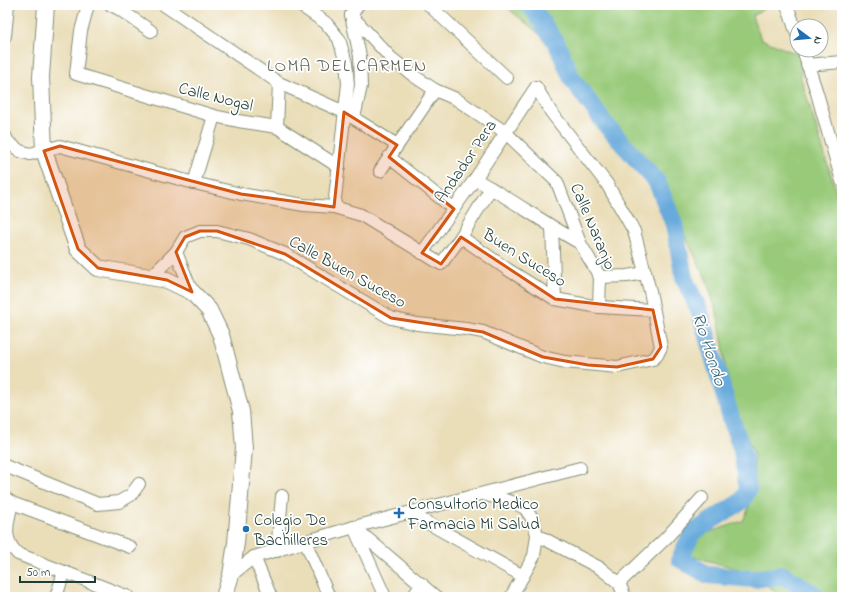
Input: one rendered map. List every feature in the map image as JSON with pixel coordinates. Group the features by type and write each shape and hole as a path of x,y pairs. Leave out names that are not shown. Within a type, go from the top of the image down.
{"main road":[{"path":"46,5 42,77 44,151 78,249 98,268 167,280 192,292 209,310 221,335 241,411 244,448 236,543 224,597"}],"street":[{"path":"5,36 8,5"},
{"name":"Calle Nogal","path":"88,5 81,31 76,74 214,116 277,127 339,167"},
{"path":"111,5 151,31"},
{"path":"164,5 279,83 349,115 397,145"},
{"path":"300,5 326,23 339,39 346,63 349,115"},
{"path":"430,5 507,78"},
{"path":"787,5 791,18"},
{"path":"334,207 339,167 349,115 361,86 360,56 354,10"},
{"name":"Calle Naranjo","path":"354,10 391,58 435,90 456,98 505,132 557,182 580,243 600,277 599,307"},
{"path":"805,58 817,93 842,181"},
{"path":"807,64 842,62"},
{"path":"277,127 279,83"},
{"name":"Andador Pera","path":"422,253 475,179 536,87 551,112 607,184 634,231 645,273"},
{"path":"380,171 435,90"},
{"path":"194,183 214,116"},
{"path":"5,136 8,142 20,151 30,154 60,146 194,183 249,195 304,204 334,207 360,214 422,253"},
{"path":"389,157 454,209"},
{"path":"475,179 525,209 552,228 580,243"},
{"path":"461,237 491,188"},
{"path":"552,228 555,300"},
{"name":"Calle Buen Suceso","path":"151,277 176,252 185,237 200,230 217,231 249,239 286,254 391,318 417,324 483,332 544,357 565,362 617,367 653,359 658,355 661,348 654,310"},
{"name":"Buen Suceso","path":"422,253 441,264 461,237 555,300 599,307 654,310"},
{"path":"176,252 192,292"},
{"path":"600,277 627,276 645,273 654,310"},
{"path":"5,466 98,504 119,502 131,495 139,484"},
{"path":"230,575 254,556 277,551 305,541 354,527 580,468"},
{"path":"482,494 512,502 526,508 533,520 537,535 534,556 511,597"},
{"path":"277,551 282,496"},
{"path":"619,583 666,538 702,498"},
{"path":"129,597 18,554 11,548 7,539 8,501 130,547"},
{"path":"410,513 523,576"},
{"path":"354,527 436,597"},
{"path":"354,527 385,597"},
{"path":"537,535 600,568 619,583 625,597"},
{"path":"305,541 329,597"},
{"path":"254,556 271,597"},
{"path":"56,597 64,572"},
{"path":"413,597 422,584"}],"highlighted area":[{"path":"344,112 397,145 389,157 454,209 422,253 441,264 461,237 555,299 653,310 661,347 653,359 617,367 588,365 543,357 483,332 391,318 285,254 217,231 200,231 185,237 176,252 192,292 167,280 98,268 78,249 44,151 60,146 241,194 334,207"}],"green space":[{"path":"504,5 764,5 764,9 752,16 761,39 789,51 789,58 802,58 801,78 842,211 842,597 781,597 755,574 688,555 698,536 743,521 755,493 753,451 728,391 723,345 717,313 706,279 652,168 632,147 548,41"}],"waterway":[{"name":"Rio Hondo","path":"530,5 557,44 572,79 606,125 657,182 674,224 684,278 700,312 731,418 742,450 748,490 742,501 692,533 680,559 708,575 753,579 783,575 816,597"}],"place":[{"name":"Consultorio Medico Farmacia Mi Salud","path":"399,513"},
{"name":"Colegio De Bachilleres","path":"246,529"}],"district":[{"name":"LOMA DEL CARMEN","path":"347,65"}]}
